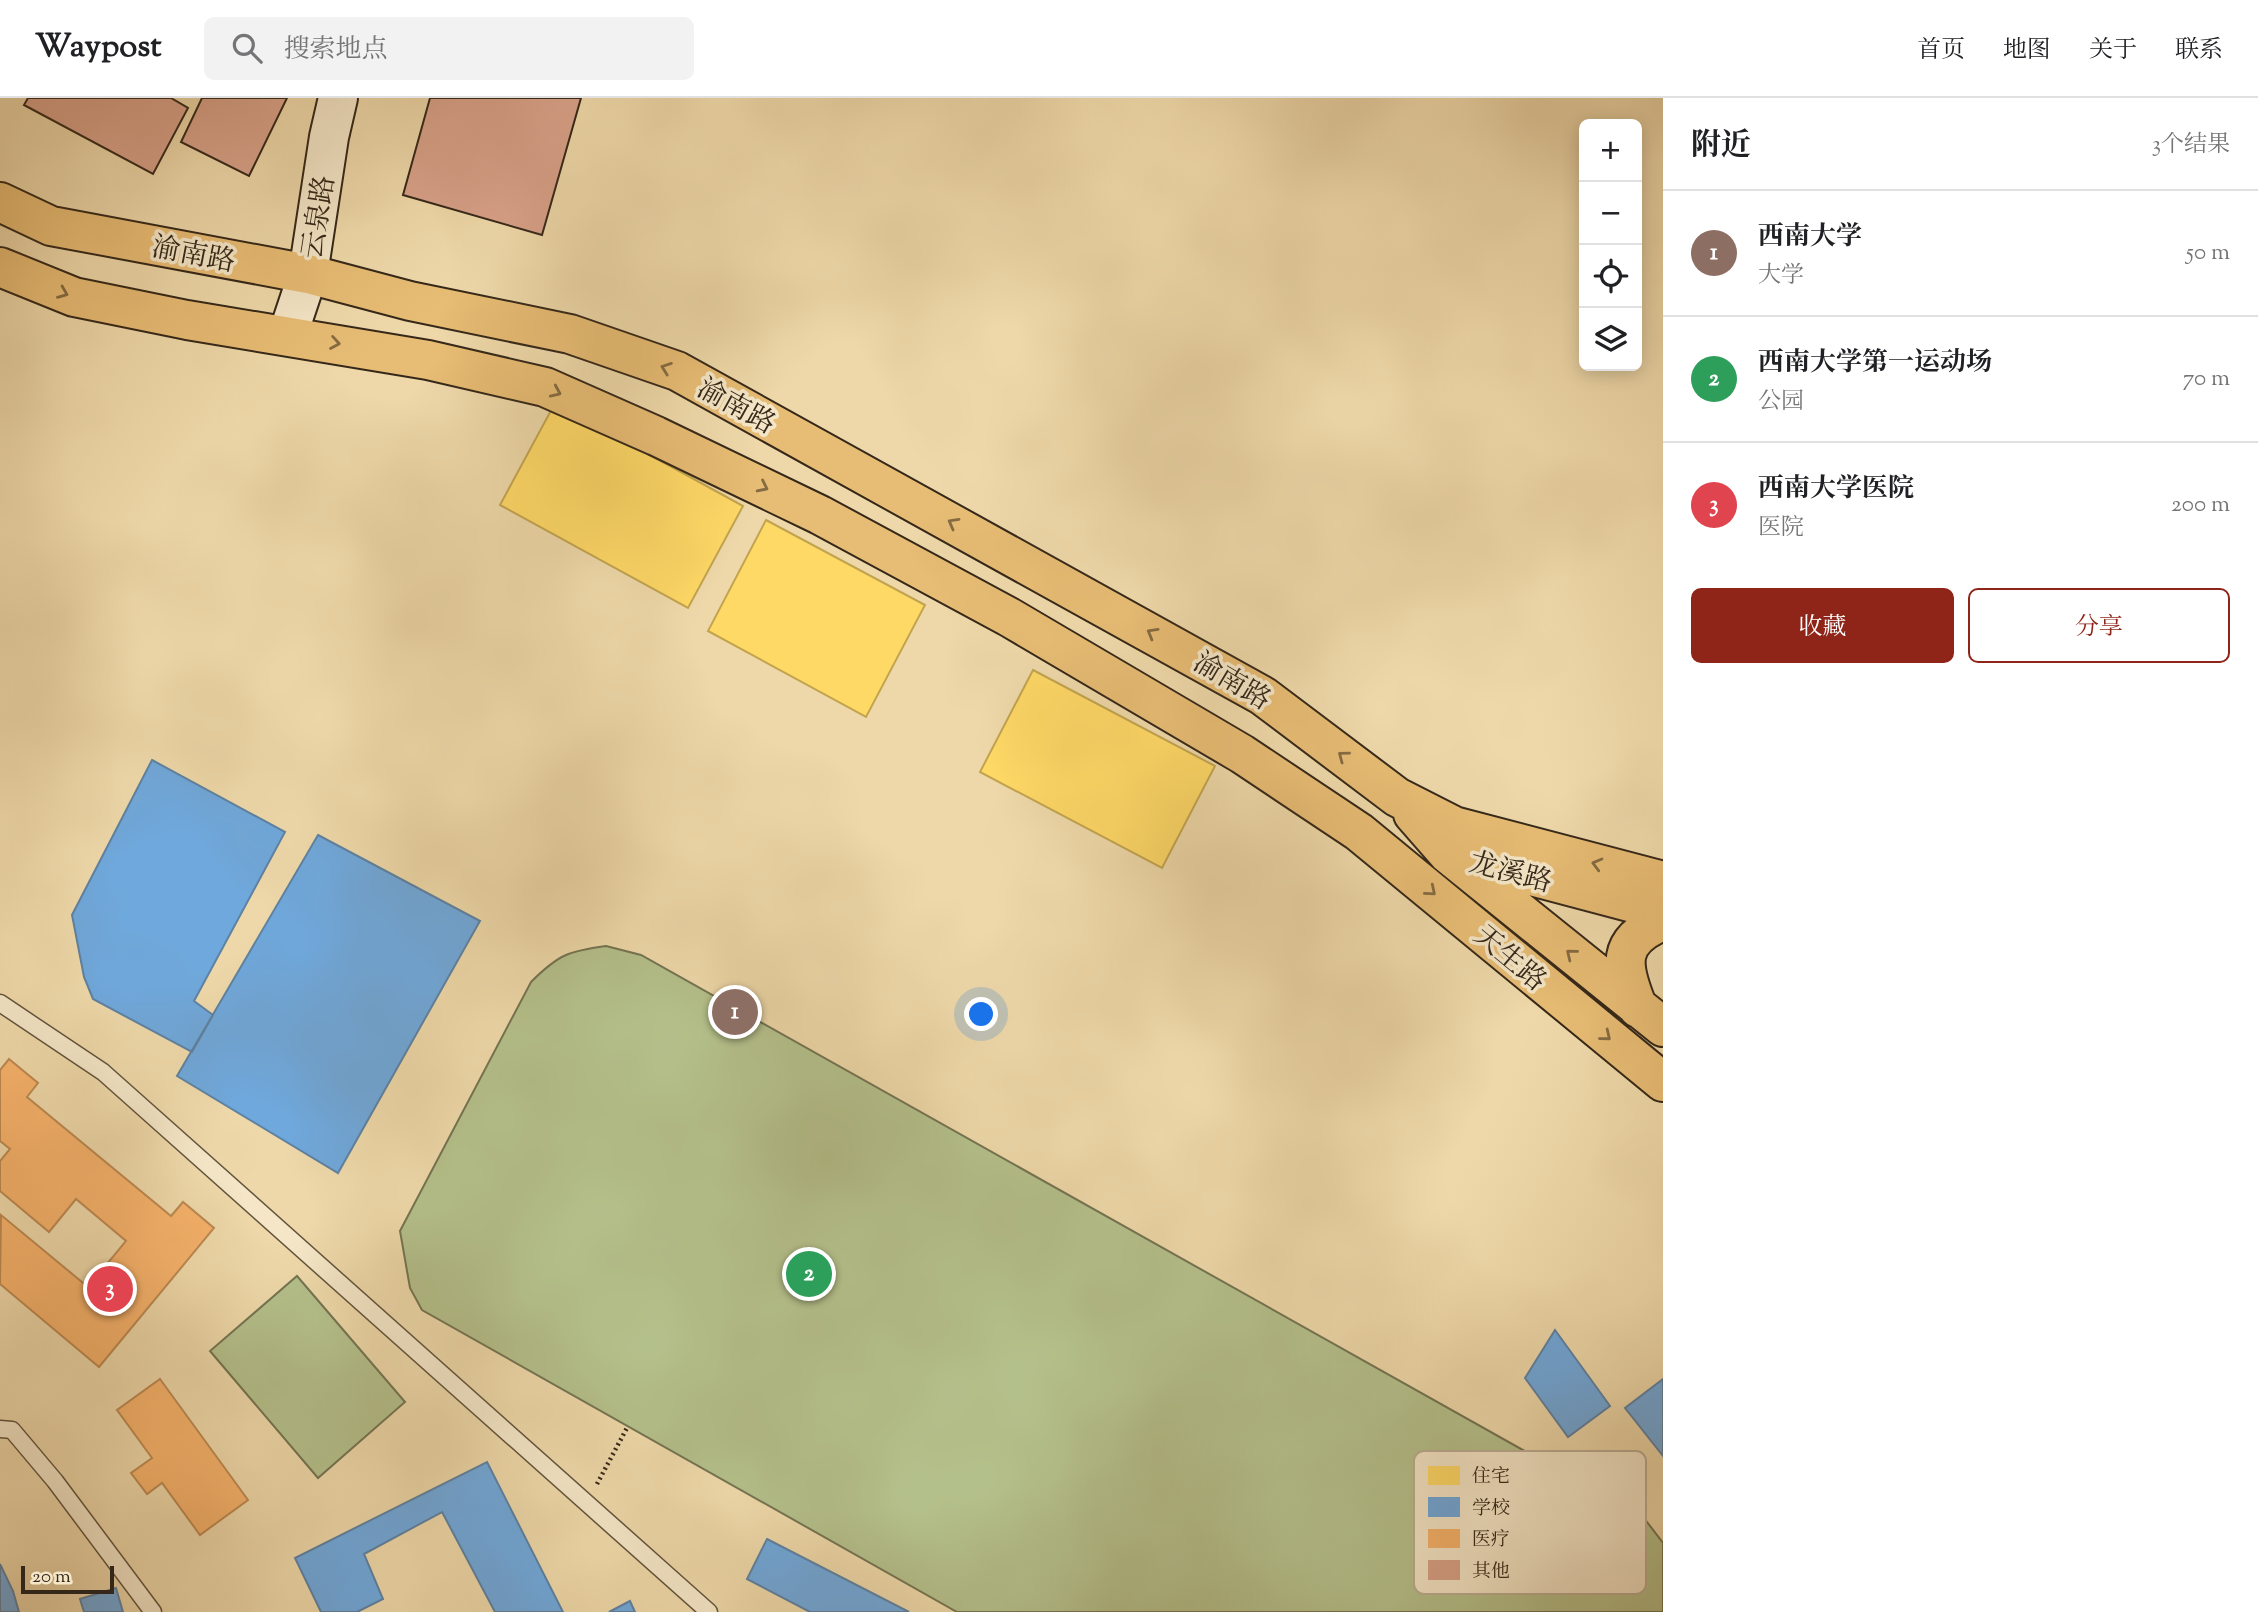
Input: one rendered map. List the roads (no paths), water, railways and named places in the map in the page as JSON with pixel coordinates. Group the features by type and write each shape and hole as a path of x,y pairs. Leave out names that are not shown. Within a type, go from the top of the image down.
{"highway":[{"name":"渝南路","path":"0,202 51,226 308,274 410,301 570,334 677,371 1263,696 1397,797"},
{"path":"0,267 74,298 187,320 288,334 428,360 545,387 656,436 820,515 1009,617 1242,754 1360,832"},
{"name":"天生路","path":"1397,797 1448,854 1651,1017"},
{"name":"龙溪路","path":"1397,797 1454,826 1663,881"},
{"name":"天生路","path":"1360,832 1663,1082"},
{"name":"龙溪路","path":"1360,832 1663,911"},
{"path":"1651,1017 1624,973 1628,946 1647,927 1663,920"}],"main road":[{"name":"云泉路","path":"288,334 308,274 329,136 338,98"}],"lane":[{"path":"0,1003 103,1072 709,1612"},
{"path":"0,1429 12,1430 153,1612"}],"place":[{"name":"西南大学","path":"735,1012"},
{"name":"西南大学第一运动场","path":"809,1274"},
{"name":"西南大学医院","path":"110,1289"}]}
